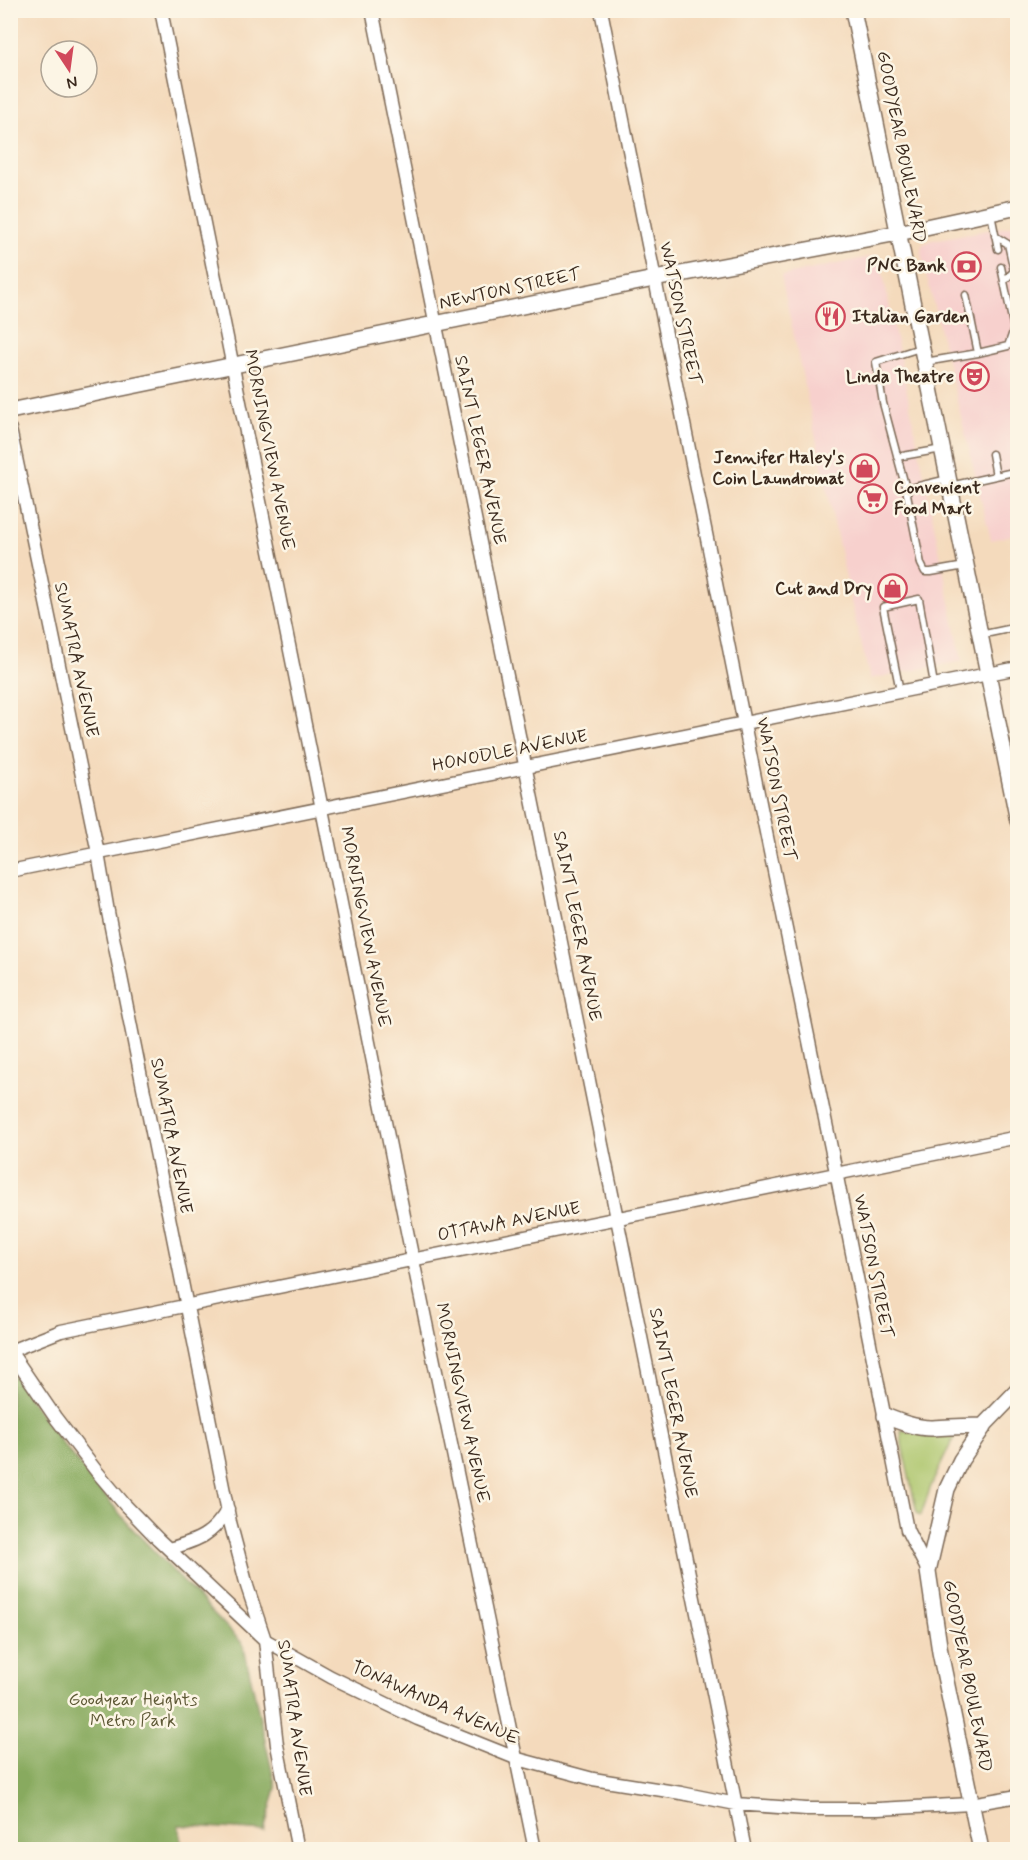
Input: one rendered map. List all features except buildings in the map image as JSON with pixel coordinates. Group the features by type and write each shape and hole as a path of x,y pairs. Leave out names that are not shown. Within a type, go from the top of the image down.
{"street":[{"name":"MORNINGVIEW AVENUE","path":"161,10 413,1260 535,1850"},
{"name":"SAINT LEGER AVENUE","path":"372,10 745,1850"},
{"name":"WATSON STREET","path":"601,10 907,1530 928,1572"},
{"name":"GOODYEAR BOULEVARD","path":"853,10 989,673 1017,821"},
{"name":"NEWTON STREET","path":"10,411 654,279 898,233 1017,207"},
{"name":"SUMATRA AVENUE","path":"10,429 98,853 228,1509 247,1586 266,1640 277,1745 298,1850"},
{"name":"HONODLE AVENUE","path":"10,871 1017,668"},
{"name":"OTTAWA AVENUE","path":"10,1351 61,1331 1017,1137"},
{"name":"TONAWANDA AVENUE","path":"10,1351 55,1417 125,1505 169,1550 266,1640 331,1677 418,1719 518,1759 593,1779 681,1792 736,1804 806,1809 878,1809 972,1803 1017,1796"},
{"name":"GOODYEAR BOULEVARD","path":"981,1850 940,1652 928,1572 947,1489 961,1460 983,1426 1017,1390"},
{"path":"885,1416 905,1424 929,1428 958,1425 983,1426"},
{"path":"169,1550 204,1537 219,1524 228,1509"}],"lane":[{"path":"991,213 998,249"},
{"path":"995,236 1008,244 1014,272 1004,281"},
{"path":"966,566 925,572 921,564 906,489 883,403 876,362 923,355 978,352 1008,346 1014,329 1001,267"},
{"path":"966,295 978,352"},
{"path":"897,457 942,449"},
{"path":"992,454 996,476"},
{"path":"906,489 1017,471"},
{"path":"900,691 883,606 919,599 934,684"},
{"path":"980,635 1017,627"}],"shaded area":[{"path":"1017,225 1017,534 991,540 921,253 922,245 932,240"},
{"path":"879,255 962,661 870,679 852,606 781,276"}],"green space":[{"name":"Goodyear Heights Metro Park","path":"10,1371 64,1446 130,1526 243,1644 276,1788 264,1831 178,1825 183,1849 11,1849"},
{"path":"901,1430 934,1436 953,1434 954,1437 931,1486 921,1515 917,1513 902,1445"}],"place":[{"name":"PNC Bank","path":"967,266"},
{"name":"Italian Garden","path":"831,317"},
{"name":"Linda Theatre","path":"975,377"},
{"name":"Jennifer Haley's Coin Laundromat","path":"865,468"},
{"name":"Convenient Food Mart","path":"873,498"},
{"name":"Cut and Dry","path":"893,589"}]}
